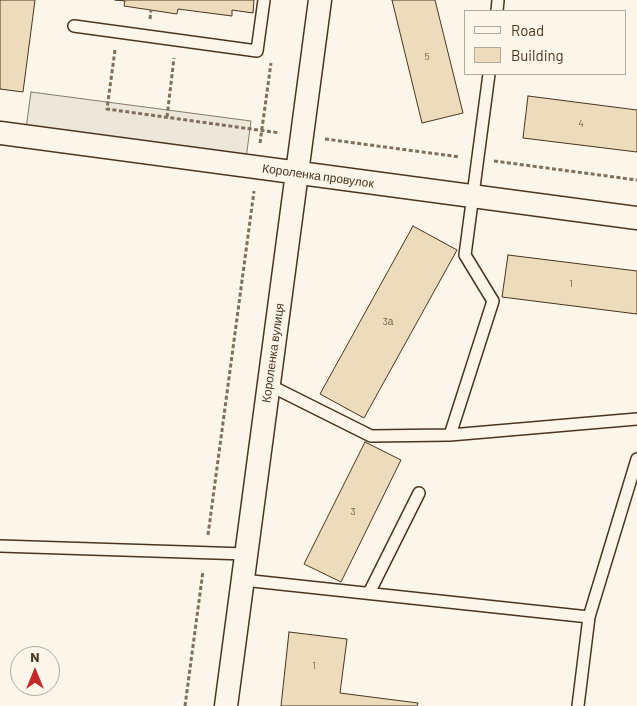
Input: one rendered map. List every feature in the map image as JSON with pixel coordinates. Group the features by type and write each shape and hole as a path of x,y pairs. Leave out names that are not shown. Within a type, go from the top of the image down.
{"street":[{"name":"Короленка вулиця","path":"226,706 320,0"},
{"name":"Короленка провулок","path":"0,133 637,218"}],"lane":[{"path":"74,26 257,51 264,0"},
{"path":"450,435 493,301 464,255 489,75"},
{"path":"269,386 371,436 450,435 637,419"},
{"path":"578,706 589,617 637,459"},
{"path":"369,593 419,493"},
{"path":"0,546 246,554"},
{"path":"243,580 589,617"}],"path":[{"path":"118,32 107,109 637,180"},
{"path":"167,117 177,40"},
{"path":"185,706 272,56"}],"shaded area":[{"path":"31,92 251,121 245,166 25,136"}],"building":[{"path":"0,0 35,0 23,92 0,89"},
{"path":"115,0 254,0 253,13 232,10 232,16 178,9 177,14 124,6 125,1"},
{"path":"392,0 435,0 463,113 422,123"},
{"path":"528,96 637,110 637,152 523,138"},
{"path":"413,226 457,250 364,418 320,394"},
{"path":"508,255 637,271 637,314 502,297"},
{"path":"365,442 401,460 341,582 304,564"},
{"path":"289,632 347,639 340,693 418,703 417,706 281,706"}]}
